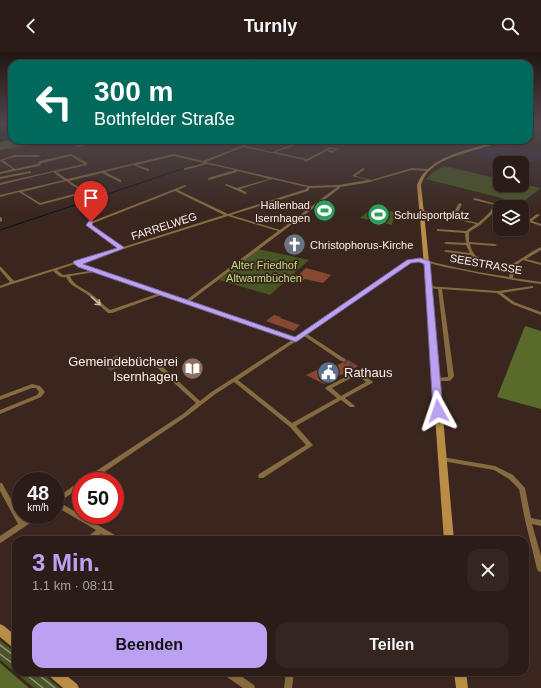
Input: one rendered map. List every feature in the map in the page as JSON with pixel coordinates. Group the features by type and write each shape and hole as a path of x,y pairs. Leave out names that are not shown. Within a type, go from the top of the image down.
{"main road":[{"path":"449,536 427,263 419,185 422,176 428,170 444,161 458,156"},
{"path":"0,630 12,640"},
{"path":"58,676 73,688"},
{"path":"460,676 462,688"}],"street":[{"path":"14,170 4,162 10,158 39,156"},
{"path":"0,173 38,165 41,162 68,156"},
{"path":"0,184 86,164 72,156"},
{"path":"0,196 171,156"},
{"path":"177,156 309,187 338,186 372,181 412,169 428,170"},
{"path":"203,162 219,156"},
{"path":"287,156 301,159 298,160 303,162 316,156"},
{"path":"185,169 208,163"},
{"path":"134,165 148,170"},
{"path":"24,168 37,176"},
{"path":"363,169 353,176 372,181"},
{"path":"209,179 237,170"},
{"path":"1,178 30,172"},
{"path":"20,192 37,204 40,204 84,192 54,172"},
{"path":"102,172 120,181"},
{"path":"237,189 272,179"},
{"path":"226,185 245,193"},
{"path":"122,248 89,224 186,186"},
{"path":"186,302 339,187 338,186"},
{"name":"FARRELWEG","path":"0,287 307,190 309,187"},
{"path":"175,190 227,215 281,231"},
{"path":"474,199 493,204"},
{"path":"454,217 460,204"},
{"path":"422,211 454,217 479,224"},
{"path":"438,230 467,232 493,212"},
{"path":"529,221 538,215"},
{"path":"529,221 541,225"},
{"path":"467,232 470,254"},
{"path":"446,243 495,245"},
{"path":"446,251 470,254 482,261 512,265 541,248"},
{"path":"524,259 541,264"},
{"path":"76,263 296,340"},
{"name":"SEESTRASSE","path":"304,334 408,263 427,263 541,283"},
{"path":"511,278 512,265"},
{"path":"0,268 13,283"},
{"path":"54,270 60,275 68,276 96,271"},
{"path":"68,276 69,280 78,289 88,294 108,311 114,311 161,294"},
{"path":"429,287 498,292 532,287"},
{"path":"435,379 449,379 451,376 440,288"},
{"path":"498,292 513,303 541,314"},
{"path":"100,472 304,334 343,360"},
{"path":"153,360 199,404"},
{"path":"292,426 341,398 370,382 356,370 328,388 341,398 352,406"},
{"path":"235,380 292,426 310,445 261,476"},
{"path":"0,398 32,386 38,387 42,392 39,396 0,412"},
{"path":"442,459 495,468 512,477 522,488 528,520 541,569"},
{"path":"0,485 22,525 0,540"},
{"path":"64,508 111,536"},
{"path":"528,520 541,523"},
{"path":"93,536 101,530"},
{"path":"233,676 251,688"},
{"path":"288,688 290,676"}],"shaded area":[{"path":"477,156 541,156 541,159 529,164 529,156 493,156 493,159"}],"green space":[{"path":"444,166 493,177 493,192 529,192 529,185 541,188 525,200 509,200 426,179 432,173"},
{"name":"Schulsportplatz","path":"372,208 395,212 392,225 360,218"},
{"name":"Alter Friedhof Altwarmbüchen","path":"258,249 309,260 270,295 219,280"},
{"path":"525,326 541,331 541,409 497,397"},
{"path":"118,355 127,364 110,371 101,362"},
{"path":"0,640 12,650 12,670 0,660"},
{"path":"0,663 12,673 12,676 15,676 29,688 0,688"},
{"path":"19,676 45,676 60,688 34,688"}],"building":[{"path":"306,268 331,275 323,283 305,279 300,283 292,281"},
{"path":"274,315 300,325 294,331 266,321"},
{"name":"Rathaus","path":"348,360 358,366 324,384 306,375 323,367 327,370"}],"waterway":[{"path":"0,230 200,163"}],"tunnel":[{"path":"343,360 355,368"}],"tram line":[{"path":"0,645 12,654"},
{"path":"0,654 12,663"},
{"path":"28,676 43,688"},
{"path":"40,676 55,688"}],"place":[{"name":"Hallenbad Isernhagen","path":"325,211"},
{"name":"Schulsportplatz","path":"379,215"},
{"name":"Christophorus-Kirche","path":"295,245"},
{"name":"Gemeindebücherei Isernhagen","path":"193,368"},
{"name":"Rathaus","path":"329,372"}],"route":[{"path":"91,222 89,224 90,226 122,248 76,263 80,266 296,340 400,269 409,261 420,260 427,263 438,411"}]}
